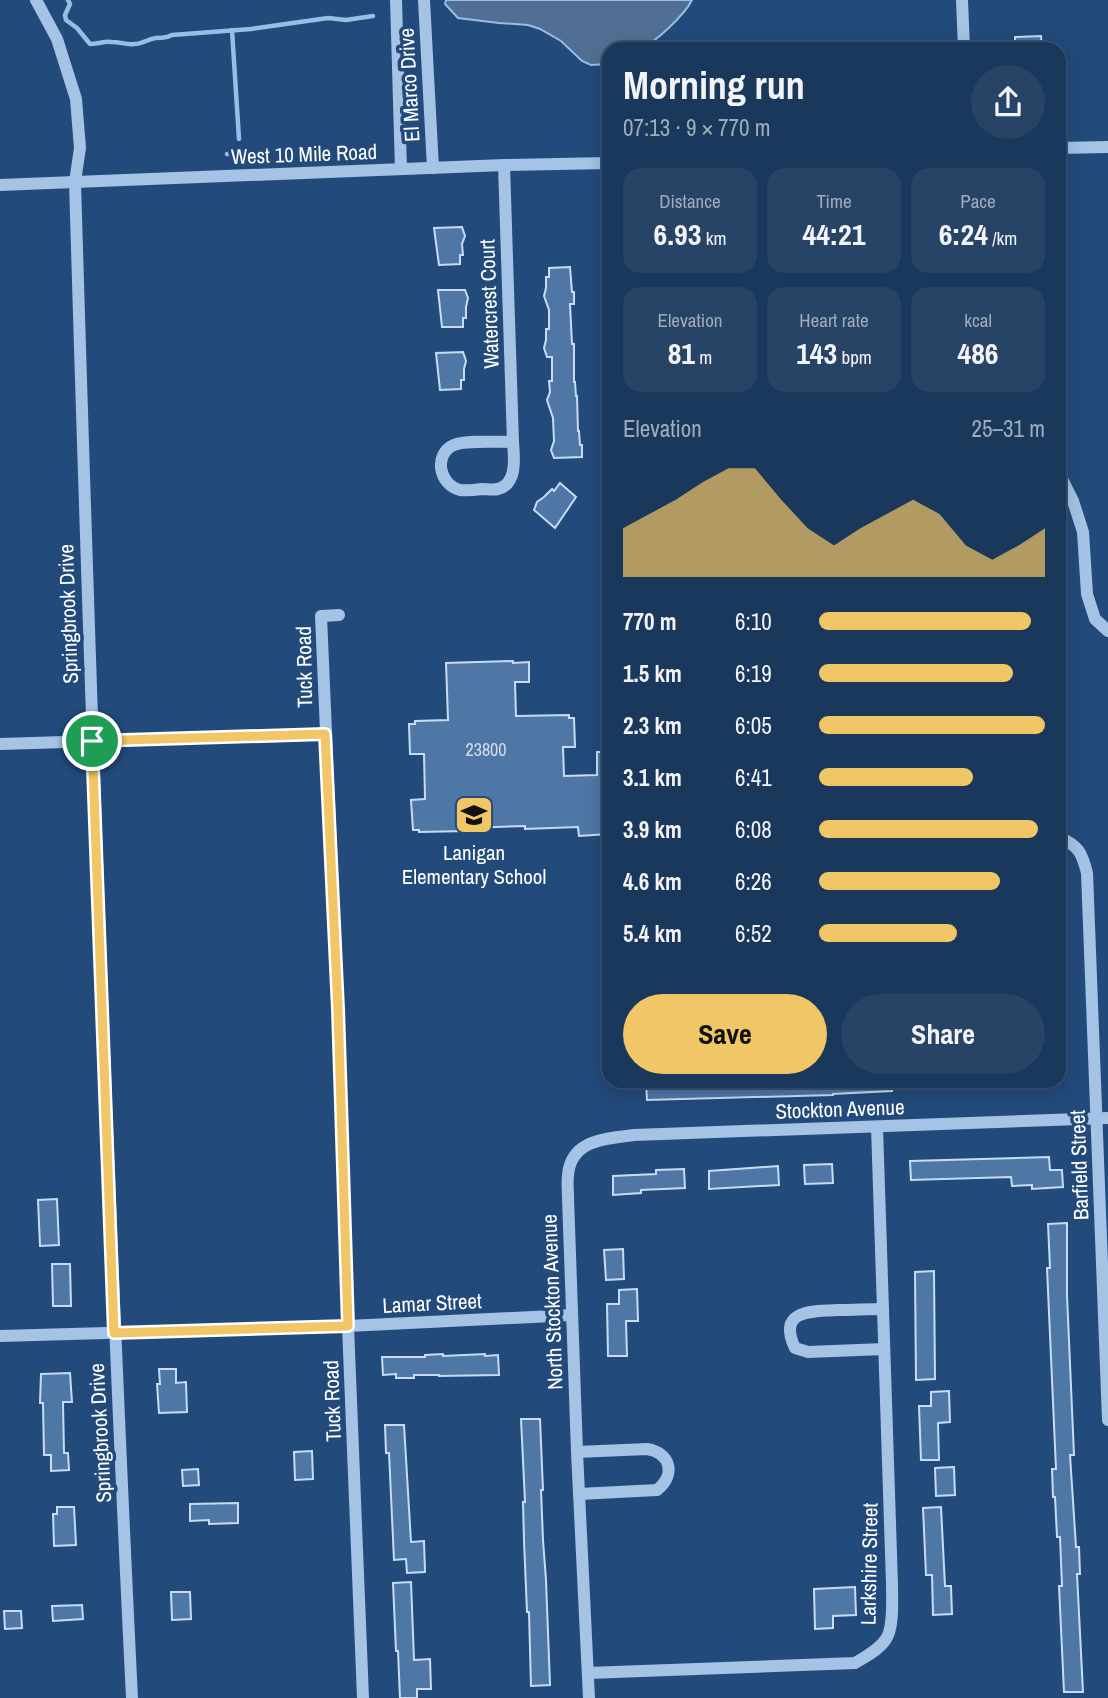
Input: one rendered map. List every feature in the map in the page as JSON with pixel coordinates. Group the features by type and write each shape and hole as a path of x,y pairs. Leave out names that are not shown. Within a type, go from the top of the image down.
{"street":[{"name":"Springbrook Drive","path":"36,0 57,39 76,99 80,148 75,182 92,741 114,1333 132,1698"},
{"name":"El Marco Drive","path":"396,0 401,169"},
{"name":"El Marco Drive","path":"424,0 433,168"},
{"path":"962,0 964,42"},
{"path":"1066,148 1108,147"},
{"name":"West 10 Mile Road","path":"0,185 602,163"},
{"name":"Watercrest Court","path":"503,165 513,442 513,470 506,484 500,489 460,490 446,481 441,473 444,452 450,446 459,443 513,442"},
{"path":"1066,487 1083,532 1087,594 1095,619 1108,631"},
{"name":"Tuck Road","path":"339,615 321,616 363,1698"},
{"path":"0,744 325,734"},
{"name":"Barfield Street","path":"1066,840 1082,855 1087,873 1102,1119 1108,1420"},
{"name":"Stockton Avenue","path":"577,1153 594,1141 634,1135 1102,1119"},
{"name":"Larkshire Street","path":"588,1673 855,1663 887,1639 892,1616 892,1584 877,1127"},
{"name":"North Stockton Avenue","path":"577,1153 568,1172 577,1452 589,1698"},
{"path":"883,1309 810,1311 797,1316 790,1324 789,1335 795,1348 807,1352 884,1349"},
{"name":"Lamar Street","path":"0,1336 348,1326 572,1315"},
{"path":"577,1452 655,1450 663,1455 668,1469 666,1480 657,1490 579,1494"}],"water":[{"path":"446,0 692,0 676,21 652,42 602,42 602,64 591,65 582,61 561,41 540,29 528,25 458,18 445,4"}],"building":[{"path":"1041,36 1041,42 1015,42 1015,37"},
{"path":"462,227 465,236 460,264 439,265 434,228"},
{"path":"570,267 574,292 574,304 570,304 574,382 582,457 554,458 551,450 554,441 553,418 547,400 550,392 549,381 552,381 552,357 547,357 544,348 546,329 549,329 549,310 544,296 549,268"},
{"path":"438,290 465,290 468,298 463,327 442,327"},
{"path":"463,352 466,361 461,389 440,390 436,353"},
{"path":"560,483 576,497 555,528 534,510 537,502 552,489 554,491"},
{"name":"Lanigan Elementary School","path":"529,662 529,682 515,682 516,716 569,715 569,718 574,718 575,747 563,747 564,776 597,775 597,752 602,752 602,834 579,836 578,827 525,829 525,826 419,832 413,830 411,800 425,799 424,754 410,754 409,724 415,724 415,721 448,720 446,663"},
{"path":"646,1088 892,1088 892,1091 833,1095 647,1100"},
{"path":"1049,1157 1050,1170 1062,1170 1063,1187 1032,1189 1032,1185 1012,1186 1011,1177 911,1180 910,1161"},
{"path":"832,1164 833,1183 805,1184 804,1165"},
{"path":"778,1166 779,1185 709,1189 709,1171"},
{"path":"684,1169 685,1188 641,1190 641,1193 613,1195 613,1176 656,1174 656,1170"},
{"path":"57,1199 59,1245 40,1246 38,1200"},
{"path":"1067,1223 1067,1295 1074,1455 1070,1455 1076,1547 1079,1547 1080,1574 1077,1574 1083,1692 1064,1692 1059,1586 1062,1586 1060,1537 1057,1537 1052,1469 1056,1469 1047,1268 1050,1268 1048,1224"},
{"path":"623,1249 624,1279 606,1280 604,1250"},
{"path":"52,1264 70,1264 71,1306 53,1306"},
{"path":"934,1271 935,1379 916,1380 915,1272"},
{"path":"637,1289 638,1321 626,1321 627,1356 608,1356 607,1304 619,1304 619,1290"},
{"path":"443,1354 498,1355 499,1375 414,1375 414,1378 396,1378 396,1374 383,1375 382,1357 425,1357"},
{"path":"159,1369 176,1369 176,1383 186,1382 187,1412 159,1413"},
{"path":"70,1373 72,1402 63,1402 64,1453 68,1453 69,1470 51,1471 51,1455 44,1455 41,1374"},
{"path":"949,1391 950,1422 938,1423 939,1460 921,1460 919,1406 931,1406 931,1392"},
{"path":"521,1419 540,1419 550,1685 531,1686"},
{"path":"385,1425 404,1425 411,1542 424,1541 425,1572 407,1573 406,1559 394,1560 389,1453 386,1453"},
{"path":"312,1451 313,1479 295,1480 294,1452"},
{"path":"954,1467 955,1495 936,1496 935,1468"},
{"path":"198,1469 199,1485 183,1486 182,1470"},
{"path":"238,1503 238,1523 209,1524 209,1520 190,1521 190,1504"},
{"path":"57,1507 74,1507 76,1545 54,1546 53,1514 57,1514"},
{"path":"941,1507 945,1586 951,1586 952,1614 933,1615 932,1575 926,1575 923,1508"},
{"path":"411,1582 414,1660 430,1659 431,1689 417,1689 417,1698 400,1698 393,1583"},
{"path":"855,1587 856,1615 833,1616 833,1628 815,1629 814,1589"},
{"path":"171,1592 190,1592 191,1619 172,1620"},
{"path":"82,1605 83,1619 53,1621 52,1606"},
{"path":"4,1611 21,1611 22,1628 5,1629"}],"waterway":[{"path":"68,0 70,4 65,15 66,20 77,28 90,44 137,44 172,35 251,29 328,18 346,20 373,16"},
{"path":"232,30 239,139"},
{"path":"227,154 240,153 240,150"}],"place":[{"name":"Lanigan Elementary School","path":"474,815"}],"route":[{"path":"325,734 338,1009 348,1326 114,1333 92,741 325,734"}]}
